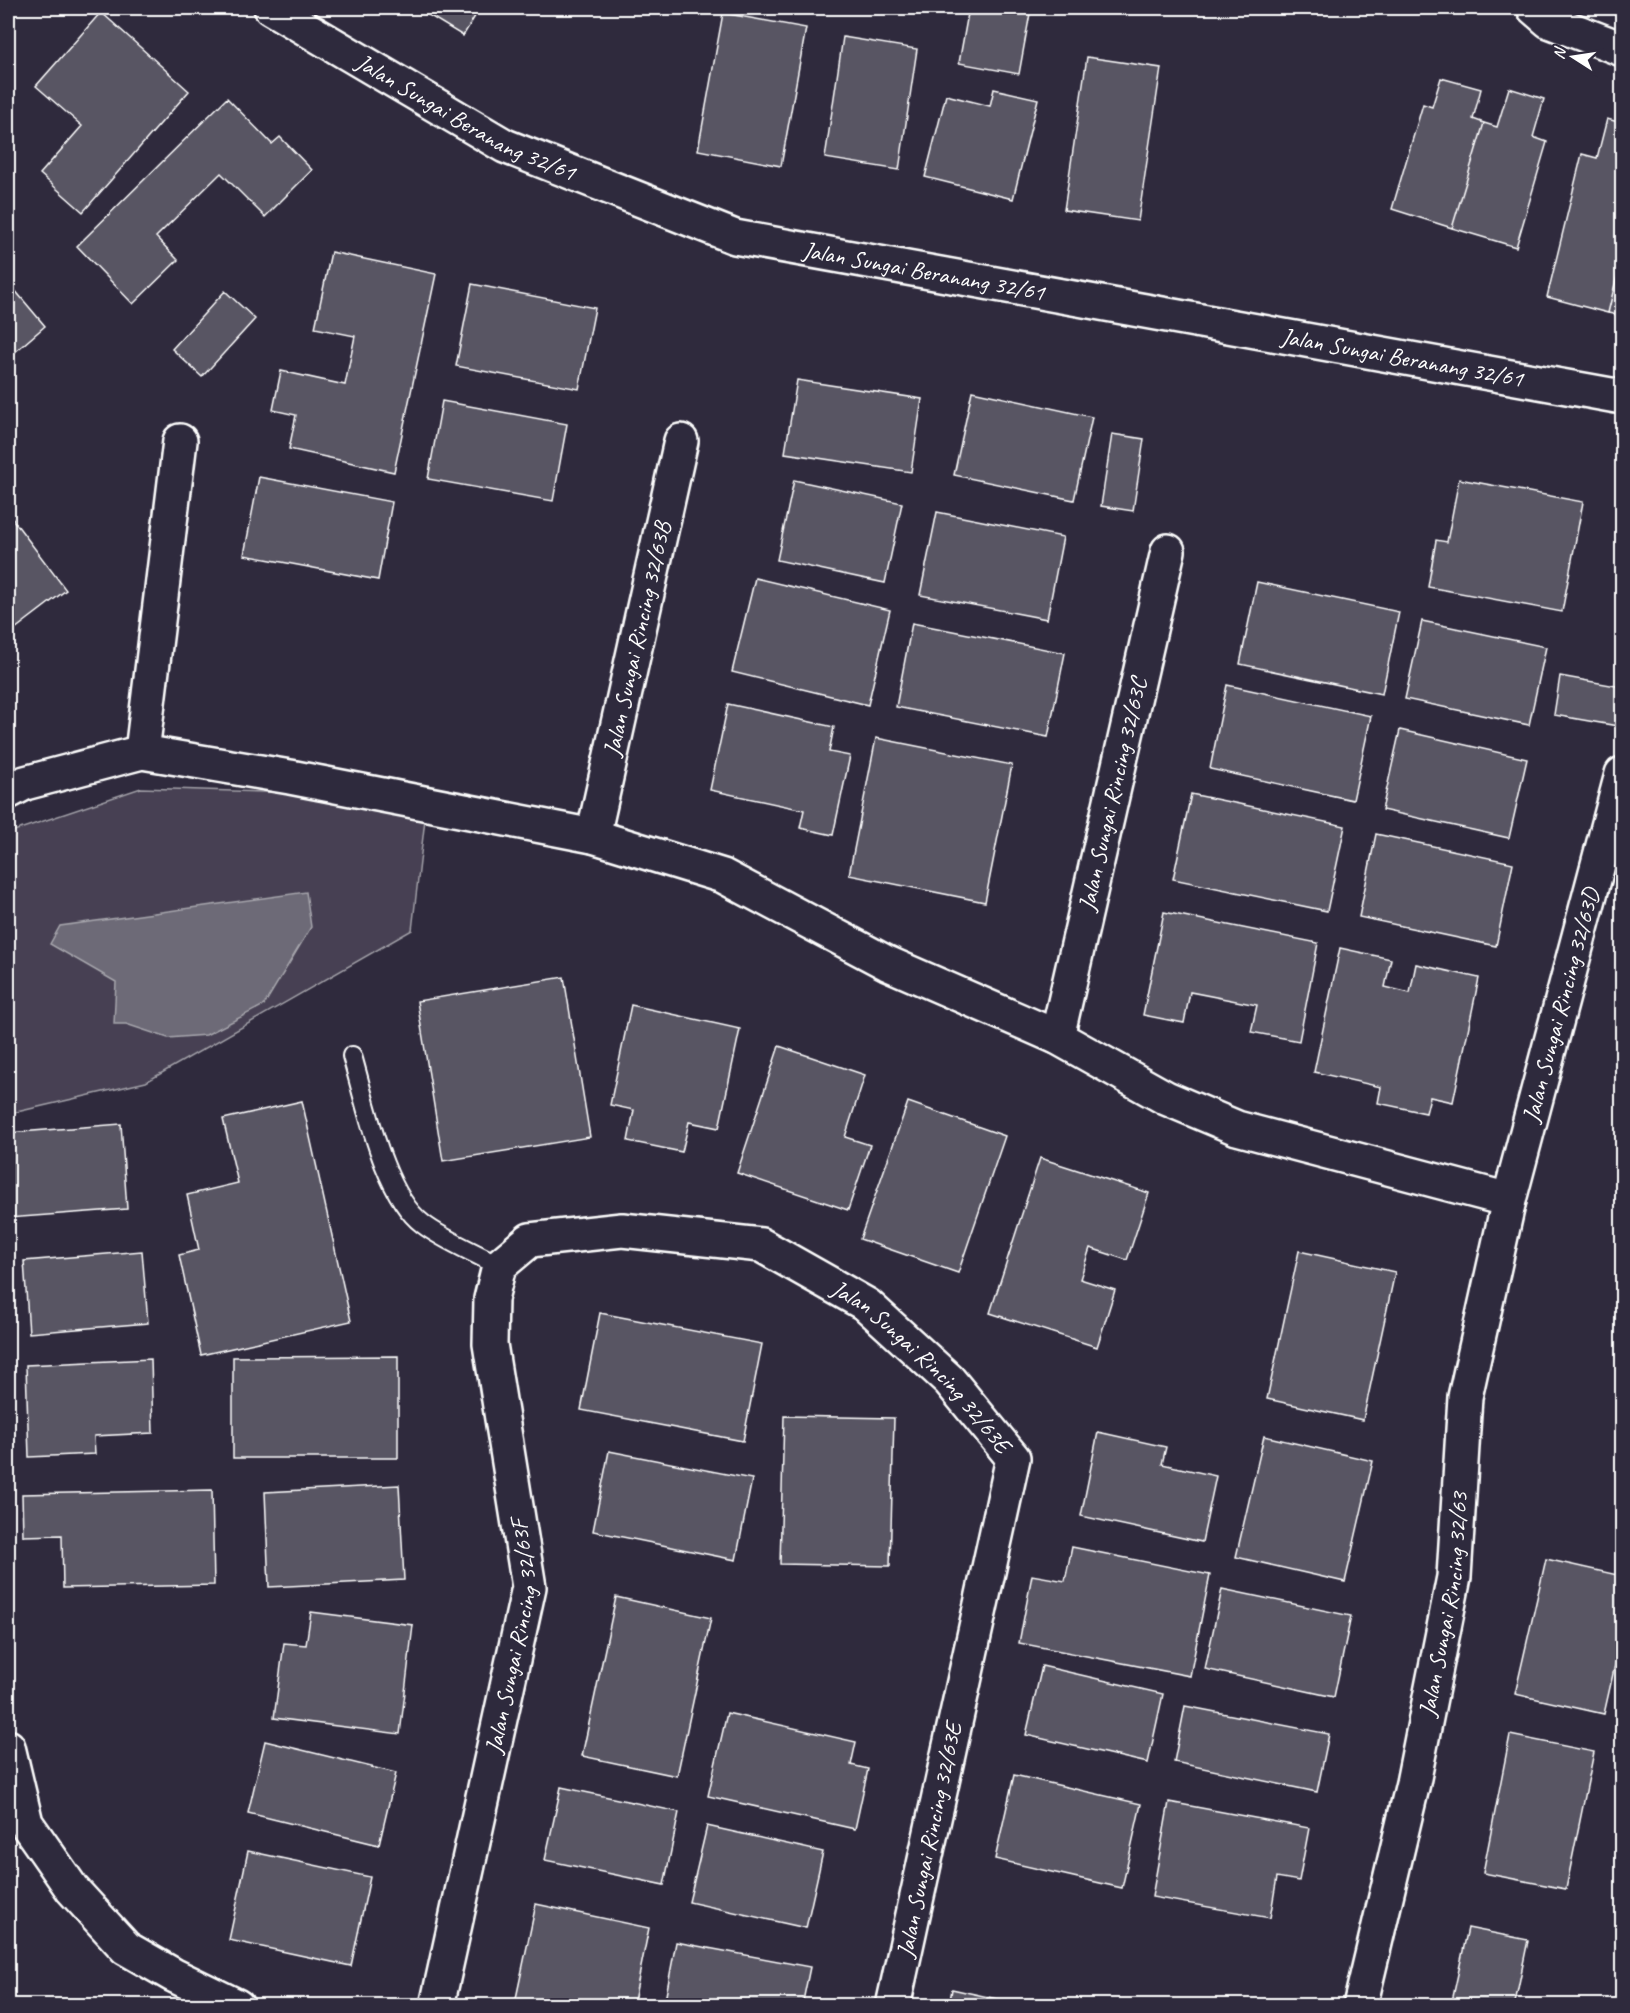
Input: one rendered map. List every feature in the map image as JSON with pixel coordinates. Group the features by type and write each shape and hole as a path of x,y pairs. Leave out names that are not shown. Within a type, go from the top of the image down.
{"street":[{"name":"Jalan Sungai Beranang 32/61","path":"271,8 505,146 735,237 1623,397"},
{"path":"1534,8 1549,21 1623,49"},
{"path":"142,752 180,441"},
{"name":"Jalan Sungai Rincing 32/63B","path":"593,836 681,441"},
{"name":"Jalan Sungai Rincing 32/63C","path":"1057,1037 1168,551"},
{"path":"8,792 25,783 142,752 290,777 593,836 723,876 887,963 1057,1037 1166,1098 1237,1128 1509,1200"},
{"name":"Jalan Sungai Rincing 32/63D","path":"1509,1200 1623,774"},
{"name":"Jalan Sungai Rincing 32/63","path":"1360,2006 1413,1783 1454,1577 1465,1397 1509,1200"},
{"name":"Jalan Sungai Rincing 32/63E","path":"500,1266 530,1240 622,1230 761,1245 867,1305 949,1380 1013,1458 893,2006"},
{"name":"Jalan Sungai Rincing 32/63F","path":"437,2006 529,1587 490,1344 491,1299 500,1266"},
{"path":"9,1763 17,1829 126,1948 173,1975 237,2006"}],"lane":[{"path":"352,1056 388,1175 401,1202 422,1223 500,1266"}],"shaded area":[{"path":"141,788 292,793 425,819 412,930 146,1082 8,1114 8,833"},
{"path":"306,892 311,927 264,1005 206,1035 168,1038 126,1024 114,1024 116,982 50,944 60,926"}],"building":[{"path":"417,8 480,8 463,36"},
{"path":"969,8 1031,8 1019,74 959,63"},
{"path":"101,12 189,91 83,212 40,174 82,126 36,86"},
{"path":"723,13 806,28 781,166 698,150"},
{"path":"843,37 917,49 899,170 825,158"},
{"path":"1087,57 1161,68 1138,221 1064,210"},
{"path":"1441,78 1481,89 1473,119 1484,123 1452,228 1392,209 1423,104 1432,107"},
{"path":"1509,88 1544,99 1533,137 1547,142 1516,247 1452,228 1484,123 1497,127"},
{"path":"994,89 1038,99 1013,199 925,177 946,95 990,106"},
{"path":"227,98 272,144 280,137 312,170 265,217 221,173 156,237 178,260 133,304 77,246"},
{"path":"1607,119 1622,123 1622,255 1608,313 1547,297 1582,154 1597,158"},
{"path":"331,252 436,274 394,472 289,449 296,415 273,410 281,371 345,385 355,336 315,328"},
{"path":"1622,255 1622,316 1608,313"},
{"path":"8,282 45,326 8,358"},
{"path":"472,284 595,308 579,389 456,366"},
{"path":"225,291 255,319 202,377 172,349"},
{"path":"797,380 922,399 911,472 785,453"},
{"path":"972,391 1092,417 1074,500 954,475"},
{"path":"442,401 567,424 553,501 428,479"},
{"path":"1112,434 1144,439 1133,511 1101,506"},
{"path":"259,477 392,502 378,580 244,555"},
{"path":"1459,479 1583,502 1562,612 1428,587 1436,540 1447,542"},
{"path":"794,480 902,503 885,583 777,560"},
{"path":"937,512 1063,537 1047,619 920,595"},
{"path":"8,513 66,590 15,629 8,619"},
{"path":"755,578 890,610 868,705 732,672"},
{"path":"1257,582 1399,612 1382,694 1240,664"},
{"path":"1422,621 1546,647 1529,725 1405,699"},
{"path":"912,623 1065,653 1048,737 896,707"},
{"path":"1560,676 1622,687 1618,726 1554,715"},
{"path":"1227,685 1371,716 1353,800 1210,769"},
{"path":"728,704 834,727 829,752 850,756 833,835 800,828 804,810 710,790"},
{"path":"1400,730 1527,759 1509,838 1382,810"},
{"path":"876,738 1012,765 985,902 849,875"},
{"path":"1191,794 1345,826 1327,911 1173,879"},
{"path":"1376,834 1513,863 1496,946 1359,917"},
{"path":"1164,912 1318,943 1299,1041 1251,1032 1257,1005 1190,992 1184,1023 1143,1015"},
{"path":"1340,948 1391,959 1385,987 1410,993 1416,964 1479,978 1453,1102 1430,1097 1426,1113 1378,1103 1381,1087 1314,1072"},
{"path":"564,977 590,1137 443,1161 417,1001"},
{"path":"631,1005 740,1029 719,1128 689,1122 682,1152 628,1141 634,1110 610,1105"},
{"path":"779,1046 865,1075 845,1137 870,1145 848,1210 737,1173"},
{"path":"302,1101 351,1321 201,1355 179,1255 199,1250 187,1195 238,1183 223,1119"},
{"path":"908,1102 1005,1136 958,1273 860,1239"},
{"path":"121,1124 127,1209 8,1218 8,1133"},
{"path":"1040,1158 1149,1193 1127,1260 1090,1248 1080,1279 1115,1290 1097,1347 990,1313"},
{"path":"142,1251 148,1323 29,1333 24,1261"},
{"path":"1299,1251 1395,1272 1363,1420 1267,1399"},
{"path":"600,1313 762,1344 743,1441 581,1410"},
{"path":"398,1356 398,1458 233,1458 233,1357"},
{"path":"151,1359 153,1433 94,1436 95,1454 29,1457 26,1365"},
{"path":"784,1416 894,1418 890,1566 780,1564"},
{"path":"1098,1432 1166,1447 1162,1464 1216,1476 1202,1542 1081,1516"},
{"path":"1264,1436 1373,1461 1345,1582 1236,1557"},
{"path":"609,1451 752,1479 736,1560 593,1531"},
{"path":"399,1485 404,1580 269,1587 265,1492"},
{"path":"212,1490 214,1585 63,1588 62,1535 23,1536 22,1494"},
{"path":"1072,1547 1210,1575 1190,1676 1019,1643 1032,1575 1065,1581"},
{"path":"1546,1559 1622,1576 1622,1634 1604,1714 1515,1694"},
{"path":"1222,1589 1351,1616 1334,1697 1205,1669"},
{"path":"616,1597 711,1618 677,1776 582,1756"},
{"path":"311,1612 413,1625 400,1734 274,1718 284,1643 306,1645"},
{"path":"1042,1666 1163,1694 1148,1763 1026,1735"},
{"path":"1185,1706 1329,1734 1317,1792 1174,1762"},
{"path":"727,1713 856,1742 851,1765 868,1769 855,1829 708,1796"},
{"path":"1510,1735 1594,1752 1566,1889 1483,1873"},
{"path":"265,1741 396,1773 379,1845 248,1813"},
{"path":"1014,1775 1141,1804 1122,1888 995,1859"},
{"path":"561,1787 679,1812 664,1885 545,1860"},
{"path":"1169,1802 1309,1828 1299,1881 1277,1877 1270,1918 1152,1897"},
{"path":"707,1826 823,1852 806,1928 689,1902"},
{"path":"248,1851 370,1877 351,1966 229,1940"},
{"path":"536,1904 649,1928 633,2006 529,2006 515,2003"},
{"path":"1468,1928 1528,1940 1515,2003 1527,2006 1451,2006"},
{"path":"676,1942 810,1967 802,2006 664,2006"},
{"path":"952,1989 1028,2006 949,2006"}]}
